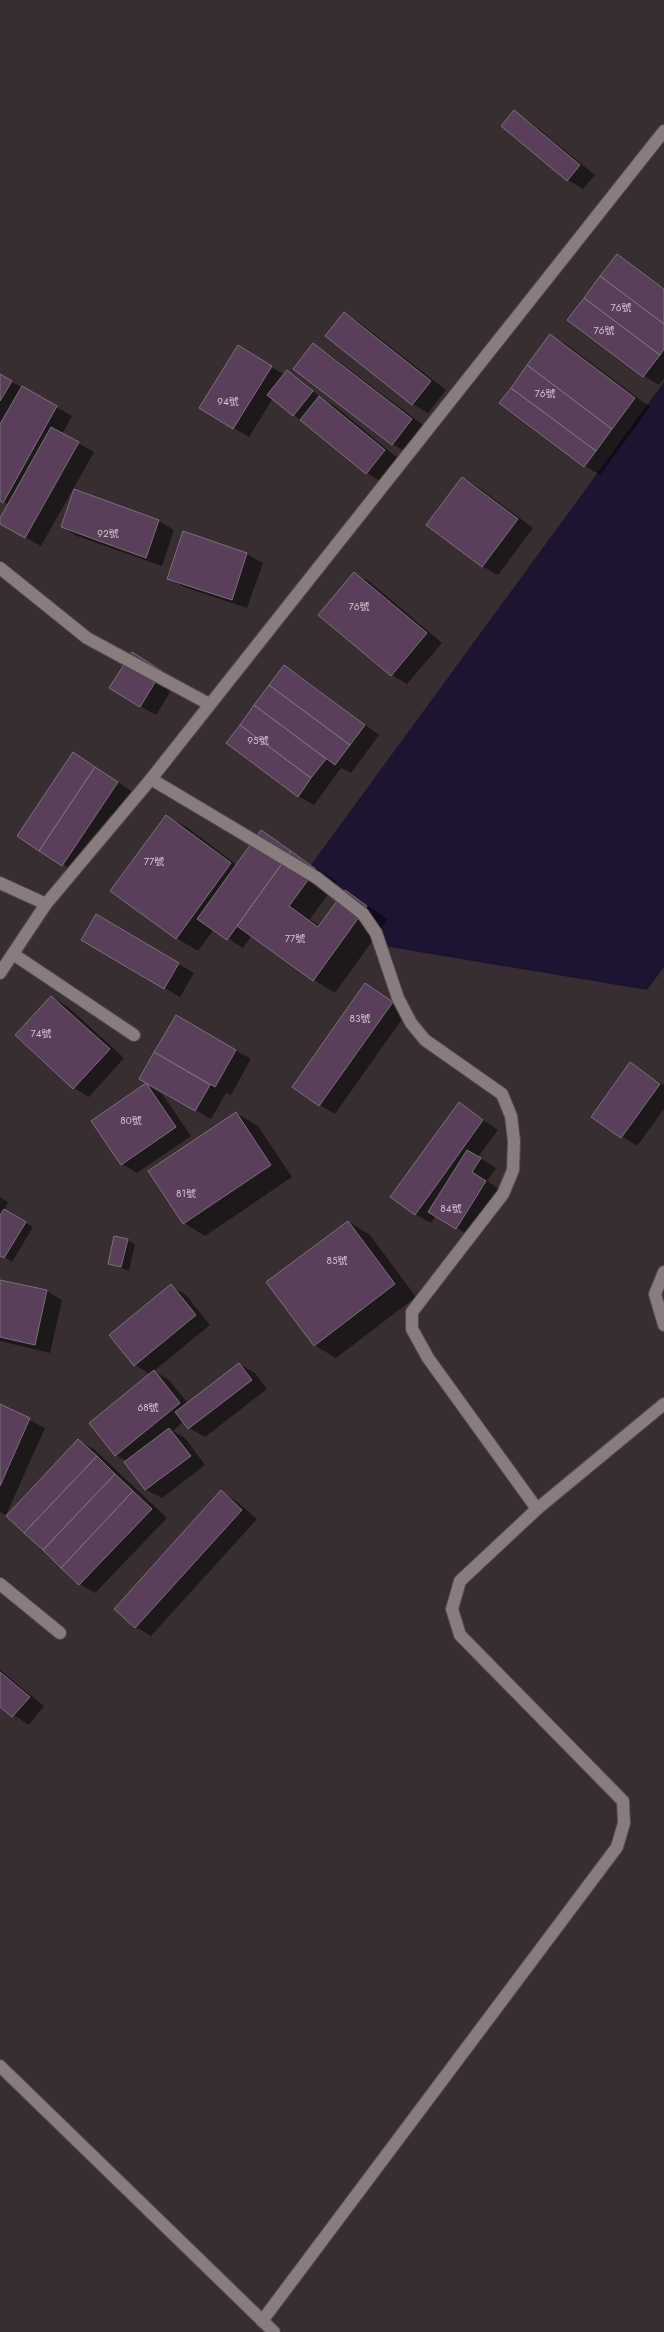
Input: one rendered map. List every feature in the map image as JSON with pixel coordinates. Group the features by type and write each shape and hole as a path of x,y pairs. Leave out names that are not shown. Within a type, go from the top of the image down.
{"street":[{"path":"0,973 46,904 151,779 664,131"},
{"path":"0,568 87,638 209,704"},
{"path":"151,779 317,878 363,914 376,933 398,998 411,1023 425,1040 502,1094 511,1116 514,1142 510,1176 503,1194 412,1312 412,1329 428,1358 538,1509"},
{"path":"0,883 46,904"},
{"path":"13,954 134,1035"},
{"path":"664,1272 655,1294 664,1325"},
{"path":"262,2321 617,1847 624,1823 622,1801 460,1635 452,1609 460,1581 538,1509 664,1404"},
{"path":"0,1584 60,1634"},
{"path":"0,2066 274,2332"}],"shaded area":[{"path":"664,382 664,967 647,990 383,946 372,924 308,869"}],"building":[{"path":"514,110 580,165 567,181 501,126"},
{"path":"617,254 664,289 664,324 600,276"},
{"path":"600,276 664,324 664,349 660,355 584,298"},
{"path":"584,298 660,355 643,377 567,320"},
{"path":"344,312 431,381 412,405 325,336"},
{"path":"550,334 635,398 612,429 527,365"},
{"path":"313,343 412,419 392,445 293,369"},
{"path":"238,345 272,366 233,429 199,408"},
{"path":"527,365 612,429 596,451 511,388"},
{"path":"287,370 313,391 293,416 267,395"},
{"path":"0,374 12,381 0,401"},
{"path":"22,386 57,406 3,503 0,501 0,424"},
{"path":"511,388 596,451 584,467 499,403"},
{"path":"319,396 385,450 366,474 300,420"},
{"path":"51,427 79,442 25,538 0,524 0,518"},
{"path":"462,477 518,519 482,567 426,525"},
{"path":"74,489 159,520 146,558 61,527"},
{"path":"183,531 247,553 232,600 167,579"},
{"path":"354,572 427,633 391,676 318,615"},
{"path":"132,652 162,671 140,707 109,688"},
{"path":"284,665 365,725 350,745 269,685"},
{"path":"269,685 350,745 335,765 254,705"},
{"path":"254,705 326,759 311,778 240,725"},
{"path":"240,725 311,778 298,797 226,743"},
{"path":"73,752 95,767 39,851 17,836"},
{"path":"95,767 118,782 62,866 39,851"},
{"path":"166,815 231,863 176,939 110,891"},
{"path":"261,830 291,851 227,940 197,919"},
{"path":"291,851 316,869 289,906 318,927 345,890 367,906 313,981 237,926"},
{"path":"96,914 179,963 164,989 81,940"},
{"path":"365,983 393,1002 319,1106 292,1087"},
{"path":"51,996 110,1049 73,1089 15,1035"},
{"path":"176,1015 236,1050 215,1087 154,1052"},
{"path":"154,1052 210,1085 195,1111 139,1079"},
{"path":"630,1062 660,1084 621,1138 591,1117"},
{"path":"146,1083 176,1127 121,1165 91,1121"},
{"path":"459,1102 483,1120 415,1215 390,1197"},
{"path":"236,1112 271,1165 183,1224 148,1171"},
{"path":"467,1150 481,1158 472,1172 486,1181 456,1229 428,1212"},
{"path":"4,1209 26,1222 4,1258 0,1256 0,1215"},
{"path":"348,1221 395,1284 314,1346 266,1282"},
{"path":"114,1236 128,1239 121,1267 108,1264"},
{"path":"0,1280 47,1290 35,1345 0,1337"},
{"path":"171,1284 196,1315 134,1366 109,1335"},
{"path":"239,1363 252,1380 188,1429 175,1412"},
{"path":"154,1370 180,1403 115,1456 89,1423"},
{"path":"0,1404 30,1418 0,1486"},
{"path":"169,1428 191,1456 145,1490 124,1462"},
{"path":"78,1439 97,1456 24,1533 6,1516"},
{"path":"97,1456 115,1474 43,1550 24,1533"},
{"path":"115,1474 133,1491 61,1568 43,1550"},
{"path":"221,1490 242,1510 135,1628 114,1609"},
{"path":"133,1491 152,1509 79,1585 61,1568"},
{"path":"0,1672 30,1697 12,1717 0,1707"}]}
